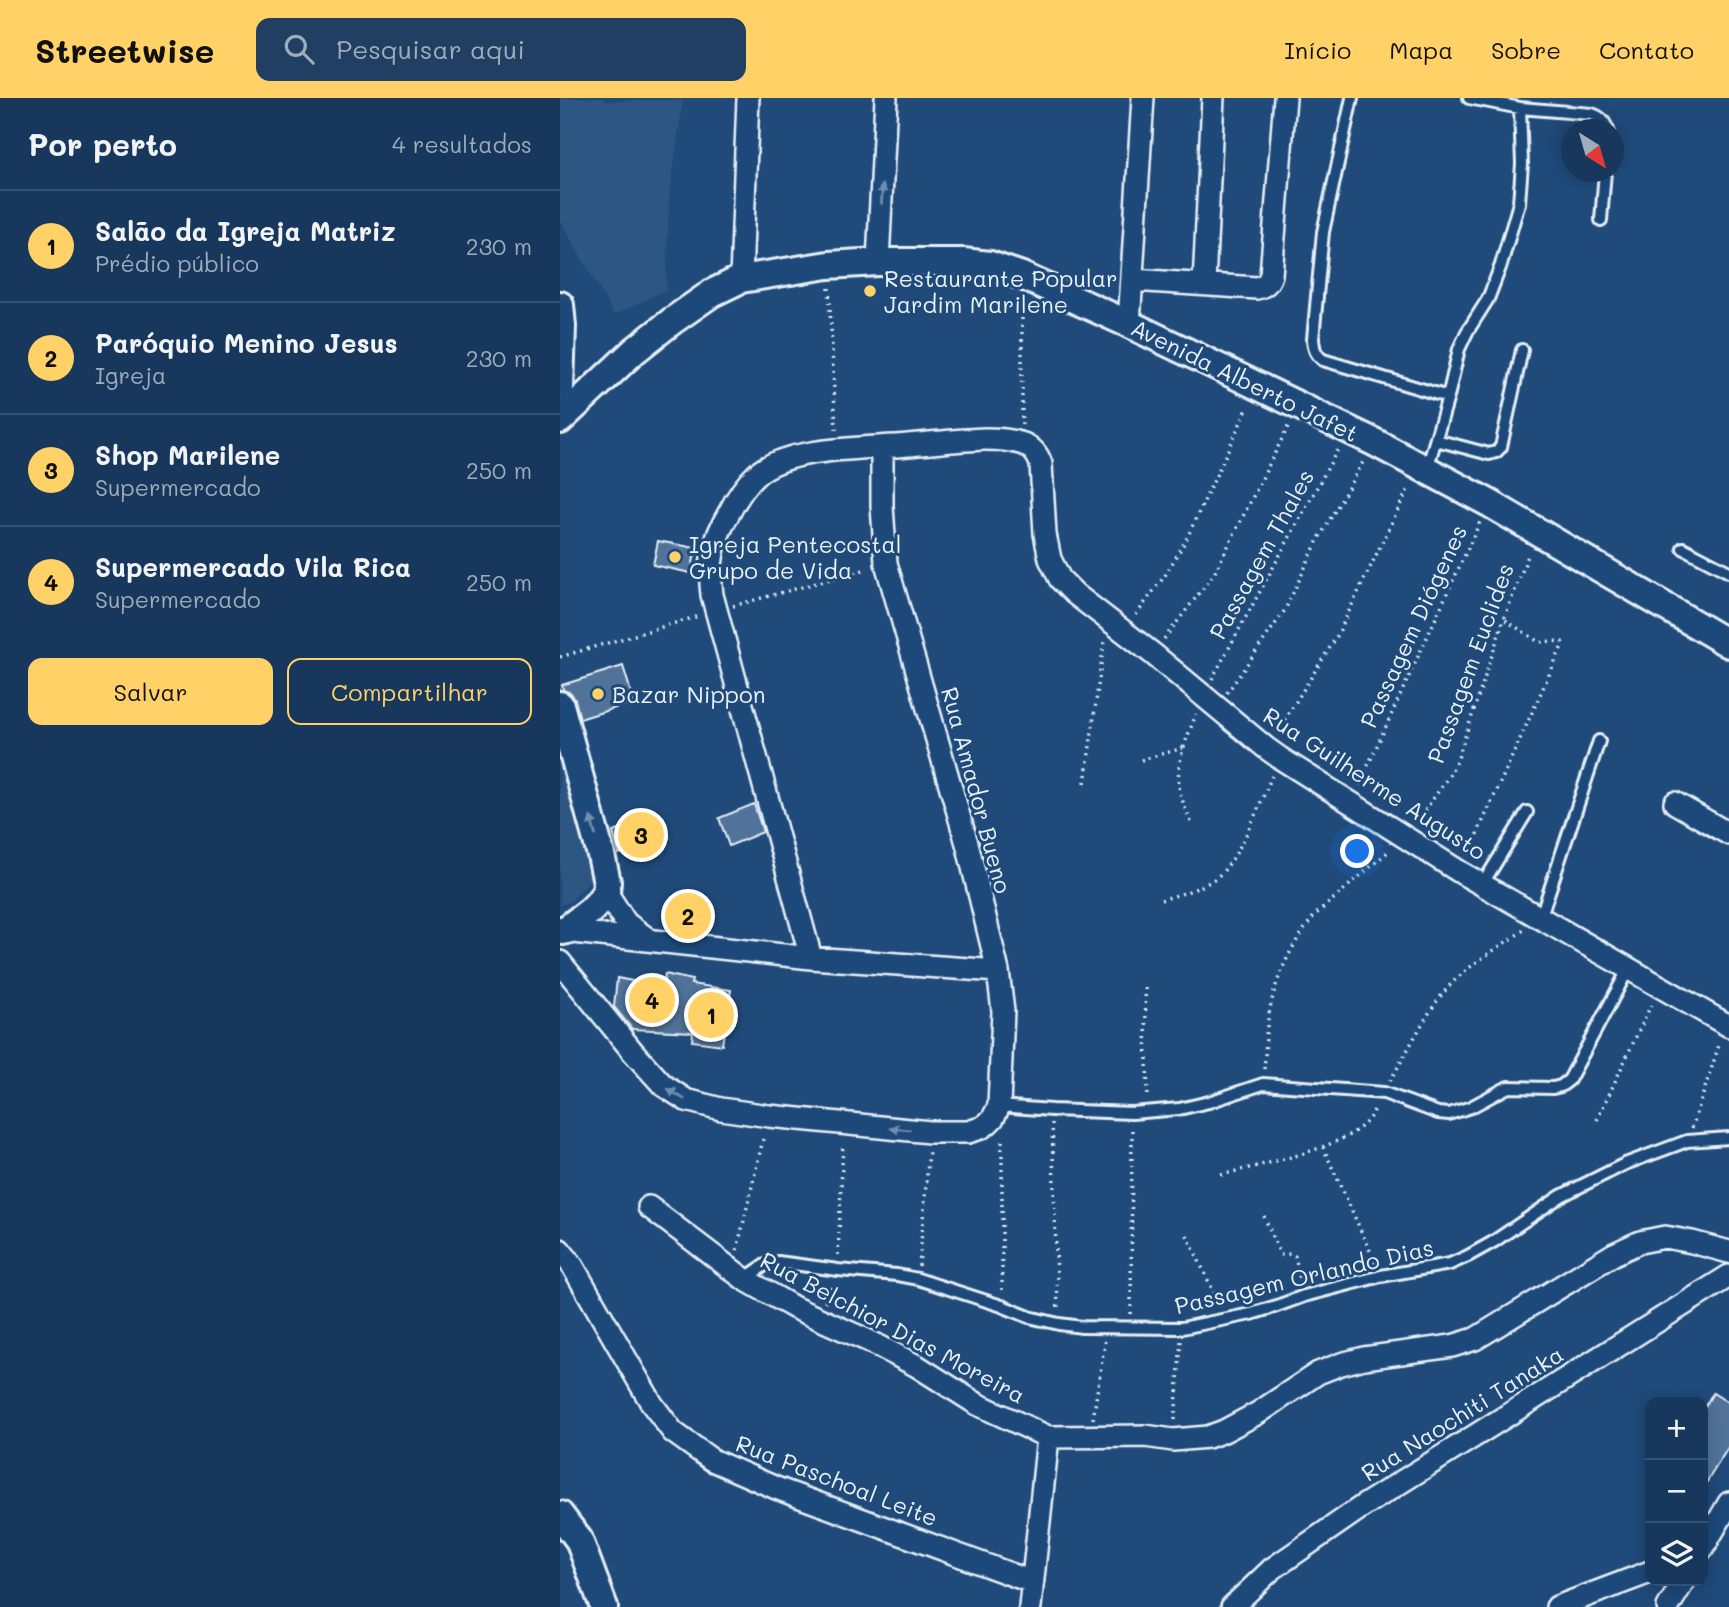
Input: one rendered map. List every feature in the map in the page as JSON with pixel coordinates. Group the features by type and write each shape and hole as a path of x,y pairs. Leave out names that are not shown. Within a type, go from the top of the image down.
{"street":[{"path":"741,279 748,98"},
{"path":"878,262 886,98"},
{"path":"1129,324 1143,98"},
{"path":"1204,284 1213,98"},
{"path":"1132,280 1256,288 1268,282 1271,275 1285,98"},
{"name":"Avenida Alberto Jafet","path":"560,421 634,351 672,321 712,293 741,279 828,265 878,262 963,262 990,265 1022,276 1129,324 1350,429 1489,503 1729,644"},
{"path":"560,305 560,385"},
{"path":"811,958 716,611 710,578 712,552 720,528 739,494 758,474 776,462 793,457 836,450 990,439 1022,443"},
{"name":"Rua Guilherme Augusto","path":"1022,443 1040,458 1045,534 1050,559 1060,579 1075,594 1273,753 1460,872 1727,1025"},
{"name":"Rua Amador Bueno","path":"882,447 886,563 968,847 998,971 1003,1011 1001,1106"},
{"path":"560,705 606,872 606,892 626,923 650,941"},
{"path":"1675,803 1729,834"},
{"path":"562,930 590,911 606,892"},
{"path":"562,930 811,958 998,971"},
{"path":"560,962 634,1054 663,1085 686,1100 720,1109 769,1116 930,1132 968,1132 981,1128 1001,1106"},
{"name":"Rua Belchior Dias Moreira","path":"649,1207 738,1274 795,1308 869,1341 977,1404 1048,1437"},
{"path":"1030,1607 1048,1437 1145,1436 1173,1440 1208,1437 1258,1413 1318,1373 1341,1364 1364,1358 1452,1346 1475,1339 1614,1254 1640,1242 1665,1237 1729,1252"},
{"name":"Rua Paschoal Leite","path":"560,1250 572,1265 652,1404 673,1432 712,1460 776,1488 1032,1582"},
{"name":"Rua Naochiti Tanaka","path":"1232,1607 1272,1569 1363,1506 1729,1276"},
{"path":"1708,1539 1729,1503"},
{"path":"560,1515 579,1541 606,1607"},
{"path":"1557,1607 1645,1574"},
{"path":"1668,1607 1681,1586"}],"lane":[{"path":"1352,98 1323,232 1314,348 1317,356 1324,360 1448,397"},
{"path":"1469,98 1520,108 1591,114 1602,119"},
{"path":"1423,468 1436,440 1460,349 1467,331 1488,299 1519,203 1522,163 1520,108"},
{"path":"1601,220 1604,182"},
{"path":"1436,440 1489,454 1501,447 1522,350"},
{"path":"1683,548 1729,572"},
{"path":"1541,919 1599,741"},
{"path":"1482,885 1527,812"},
{"path":"1001,1106 1132,1114 1179,1109 1263,1084 1384,1093 1450,1114 1471,1107 1508,1087 1553,1088 1569,1080 1629,968"},
{"name":"Passagem Orlando Dias","path":"738,1274 778,1262 897,1275 918,1279 1029,1317 1059,1324 1082,1327 1182,1328 1274,1307 1304,1296 1381,1276 1450,1264 1493,1242 1561,1196 1625,1164 1688,1141 1729,1138"}],"path":[{"path":"828,265 836,450"},
{"path":"1022,276 1022,443"},
{"path":"1125,632 1186,540 1258,386"},
{"path":"1153,654 1213,574 1299,405"},
{"name":"Passagem Thales","path":"1210,702 1350,429"},
{"path":"1191,822 1178,783 1184,748 1210,702 1285,610 1318,540 1374,442"},
{"path":"1161,900 1198,888 1218,876 1233,860 1273,753 1337,636 1423,468"},
{"name":"Passagem Diógenes","path":"1350,802 1489,503"},
{"name":"Passagem Euclides","path":"1263,1084 1269,1015 1275,989 1288,956 1315,915 1405,838 1449,776 1458,758 1504,619 1537,531"},
{"path":"1085,783 1107,619"},
{"path":"1460,872 1563,644 1553,640 1539,642 1504,619"},
{"path":"1141,761 1184,748"},
{"path":"1221,1175 1323,1147 1365,1124 1433,1008 1453,982 1541,919"},
{"path":"1146,988 1148,1112"},
{"path":"1597,1120 1660,988"},
{"path":"1688,1141 1727,1025"},
{"path":"1001,1106 1002,1306"},
{"path":"1052,1110 1059,1324"},
{"path":"1131,1327 1132,1114"},
{"path":"738,1274 769,1116"},
{"path":"819,1318 838,1270 844,1124"},
{"path":"918,1279 930,1132"},
{"path":"1323,1147 1381,1276"},
{"path":"1264,1216 1280,1254 1295,1256 1304,1296"},
{"path":"1187,1234 1226,1319"},
{"path":"1091,1437 1107,1327"},
{"path":"1173,1440 1182,1328"}],"shaded area":[{"path":"560,98 603,98 605,101 683,100 669,199 666,290 614,315 560,220"},
{"path":"560,759 593,855 596,874 570,902 560,905"}],"building":[{"name":"Igreja Pentecostal Grupo de Vida","path":"658,541 696,548 691,573 653,565"},
{"name":"Bazar Nippon","path":"623,666 634,702 580,719 575,700 571,693 563,690 562,685"},
{"path":"754,804 763,832 729,846 719,818"},
{"path":"663,817 669,838 619,854 613,832"},
{"path":"703,906 705,933 673,922 669,910"},
{"path":"665,974 692,980 691,984 731,990 722,1045 692,1041 693,1032 632,1029 614,1007 617,978 663,987"},
{"path":"1713,1393 1729,1403 1729,1446 1708,1480 1708,1460 1708,1401"}],"place":[{"name":"Restaurante Popular Jardim Marilene","path":"870,291"},
{"name":"Igreja Pentecostal Grupo de Vida","path":"675,557"},
{"name":"Bazar Nippon","path":"598,694"},
{"name":"Shop Marilene","path":"641,835"},
{"name":"Paróquio Menino Jesus","path":"688,916"},
{"name":"Supermercado Vila Rica","path":"652,1000"},
{"name":"Salão da Igreja Matriz","path":"711,1015"}]}
